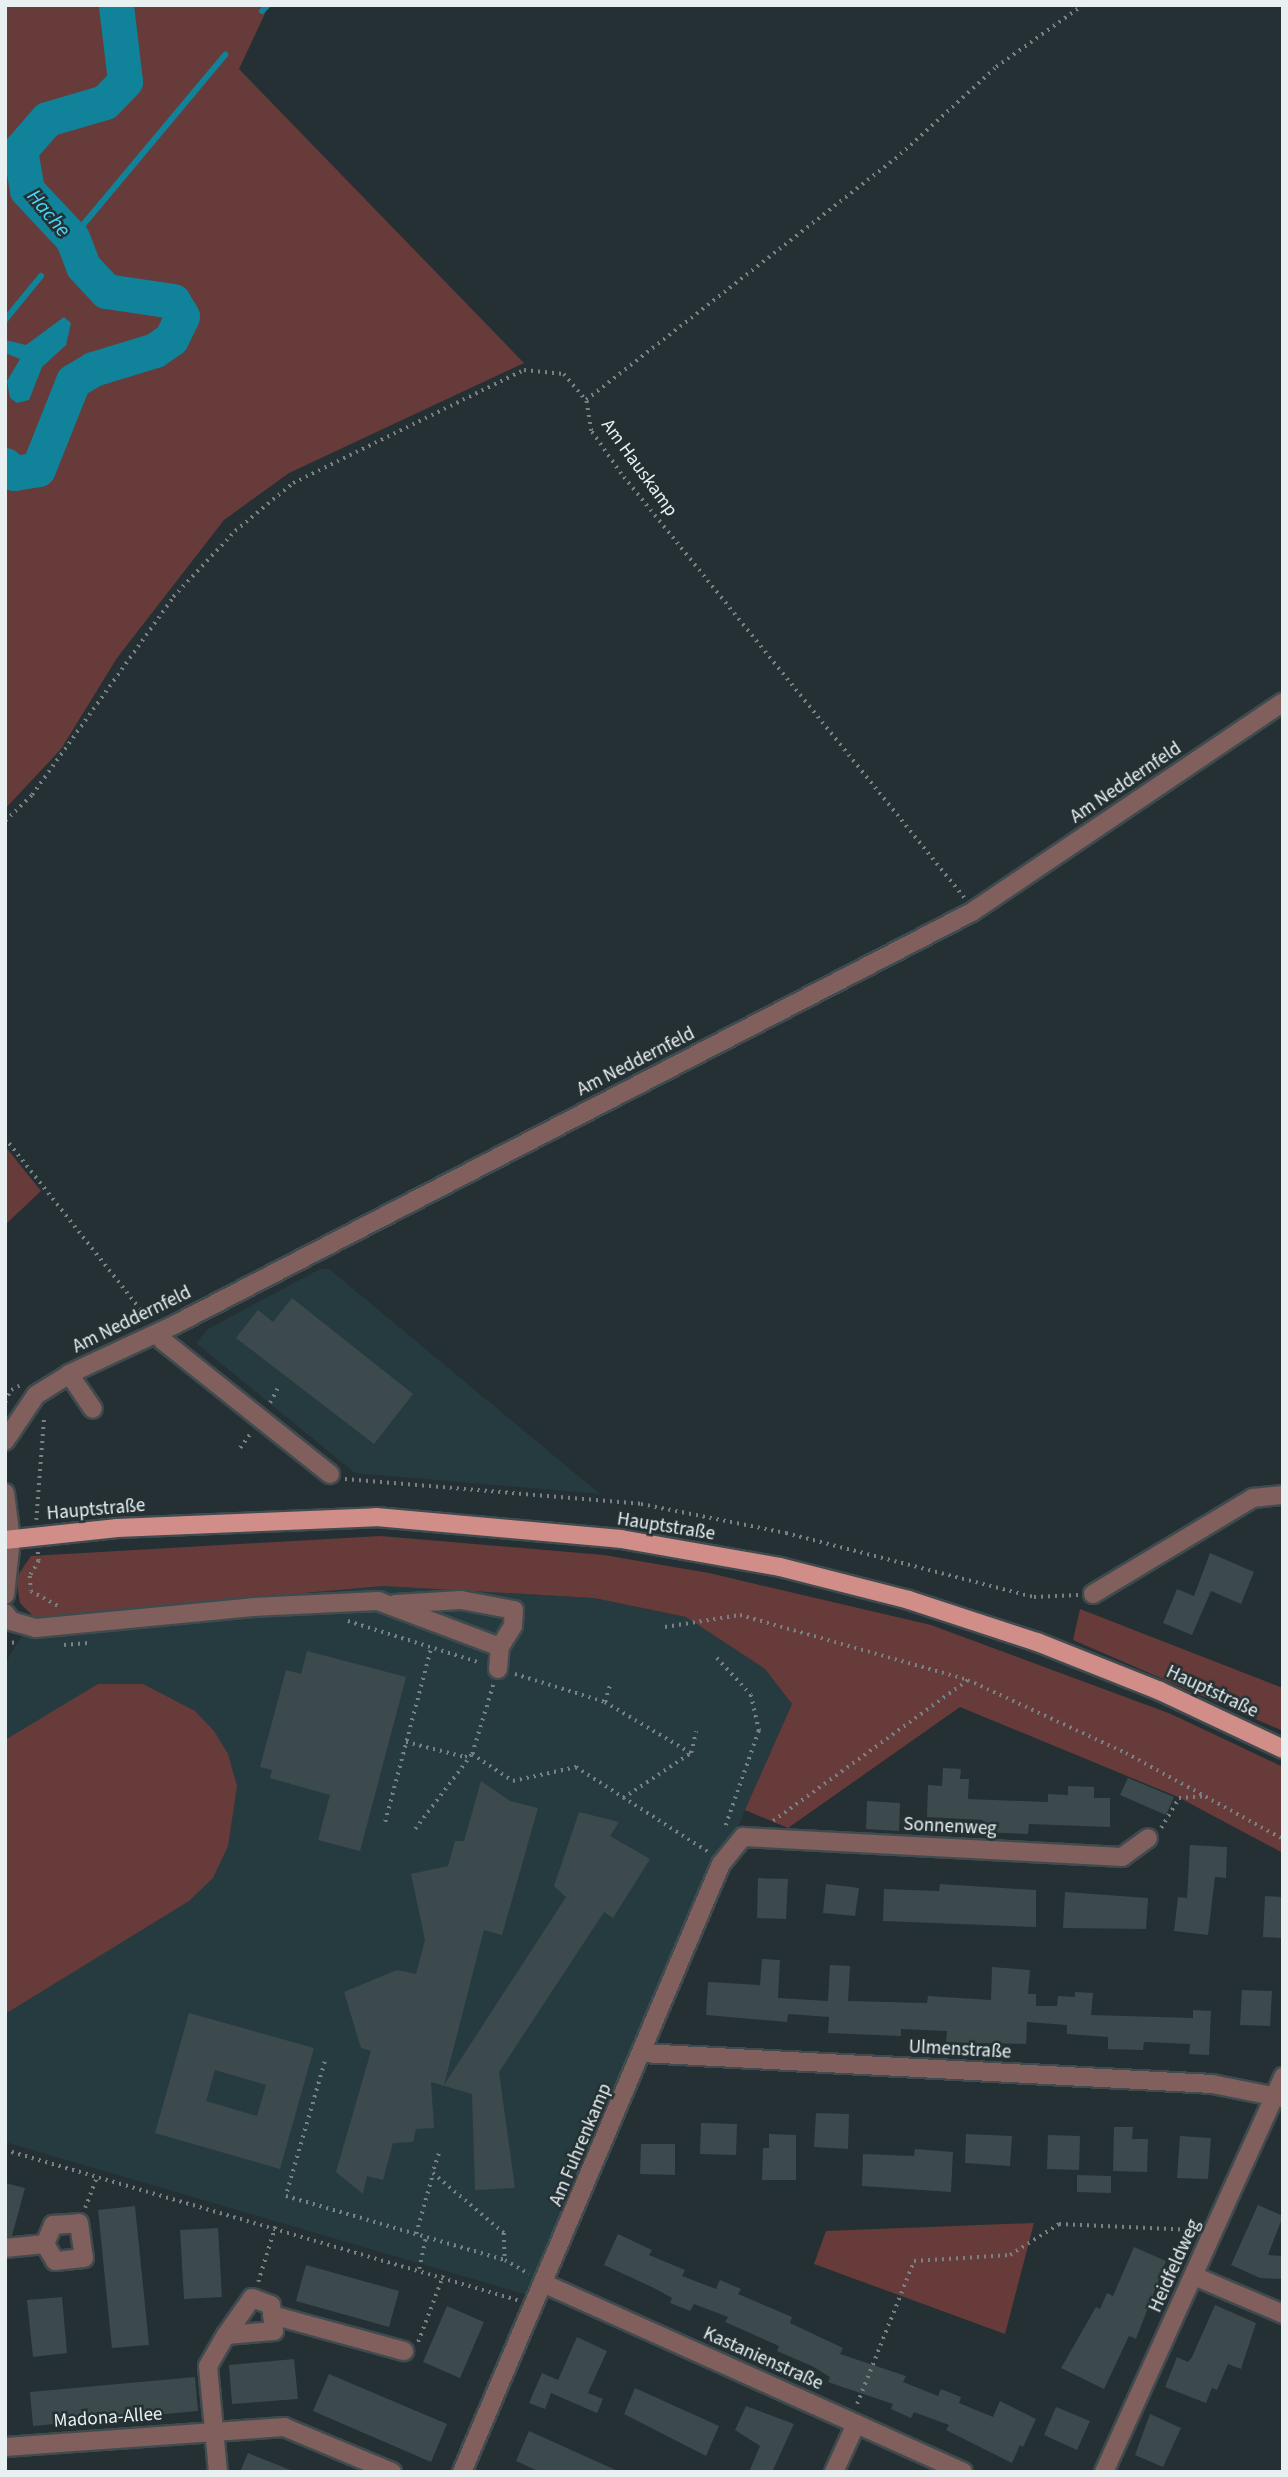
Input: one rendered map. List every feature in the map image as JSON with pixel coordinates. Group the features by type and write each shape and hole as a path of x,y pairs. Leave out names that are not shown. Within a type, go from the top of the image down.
{"main road":[{"name":"Hauptstraße","path":"8,1539 117,1528 376,1517 648,1544 780,1567 909,1600 1037,1642 1148,1686 1283,1749"}],"street":[{"name":"Am Neddernfeld","path":"5,1441 36,1395 69,1374 176,1324 972,912 1283,702"},
{"path":"162,1340 330,1474"},
{"path":"69,1374 93,1409"},
{"path":"5,1493 8,1539 5,1595"},
{"path":"1093,1594 1253,1498 1283,1495"},
{"path":"5,1613 11,1621 73,1636 253,1607 461,1600 514,1610 513,1626 500,1647 498,1668"},
{"path":"394,1604 438,1627 500,1647"},
{"name":"Sonnenweg","path":"743,1837 1122,1857 1148,1838"},
{"name":"Am Fuhrenkamp","path":"462,2472 536,2306 721,1864 743,1837"},
{"name":"Ulmenstraße","path":"642,2053 1212,2084 1279,2096"},
{"name":"Heidfeldweg","path":"1104,2472 1213,2231 1279,2096 1283,2077"},
{"path":"79,2223 84,2258 55,2261 45,2244 53,2225 79,2223"},
{"path":"5,2248 45,2244"},
{"path":"1194,2276 1283,2314"},
{"name":"Kastanienstraße","path":"545,2284 963,2472"},
{"path":"218,2472 208,2366 226,2335 252,2298 271,2305 274,2331 226,2335"},
{"path":"272,2315 404,2351"},
{"path":"834,2472 853,2422"},
{"name":"Madona-Allee","path":"5,2447 284,2427 392,2472"}],"path":[{"name":"Am Hauskamp","path":"972,912 952,878 621,474 591,431 586,400 895,159 996,67 1083,5"},
{"path":"5,821 32,795 173,597 235,531 293,483 524,370 564,374 586,400"},
{"path":"5,1138 147,1318"},
{"path":"5,1393 10,1390 5,1402"},
{"path":"44,1412 37,1536 39,1561 30,1576 32,1591 63,1608 73,1636 102,1641"},
{"path":"330,1474 350,1480 641,1504 786,1533 1034,1597 1093,1594"},
{"path":"665,1627 740,1615 968,1680 1209,1796 1283,1839"},
{"path":"339,1618 605,1702 691,1753"},
{"path":"385,1822 431,1648"},
{"path":"717,1658 751,1695 759,1731 724,1830"},
{"path":"415,1829 472,1754 498,1668"},
{"path":"743,1837 785,1814 968,1680"},
{"path":"605,1702 610,1684"},
{"path":"623,1798 691,1753 696,1732"},
{"path":"406,1742 465,1757 472,1754"},
{"path":"472,1754 513,1781 576,1767 714,1856 719,1843"},
{"path":"1148,1838 1168,1822 1179,1798 1209,1796"},
{"path":"325,2062 286,2196 505,2260 545,2284"},
{"path":"5,2150 443,2276 536,2306"},
{"path":"416,2234 439,2154"},
{"path":"433,2173 504,2234 505,2260"},
{"path":"79,2223 97,2176"},
{"path":"853,2422 914,2261 1010,2255 1059,2224 1213,2231"},
{"path":"252,2298 275,2227"},
{"path":"419,2269 426,2237"},
{"path":"404,2351 417,2343 443,2276"}],"shaded area":[{"path":"5,5 269,5 239,69 524,363 289,473 224,520 117,658 61,749 5,809"},
{"path":"5,1146 41,1191 5,1225"},
{"path":"320,1269 329,1269 600,1494 355,1473 196,1343 208,1329"},
{"path":"380,1536 604,1555 709,1573 931,1625 1171,1714 1283,1767 1283,1853 1178,1797 960,1707 788,1828 745,1810 792,1704 765,1669 686,1617 594,1598 383,1586 34,1617 20,1603 16,1578 31,1556"},
{"path":"383,1586 594,1598 686,1617 765,1669 792,1704 531,2296 5,2142 5,1663 34,1617"},
{"path":"1080,1609 1283,1688 1283,1731 1073,1640"},
{"path":"98,1684 143,1684 195,1711 214,1731 228,1754 237,1786 228,1846 213,1878 189,1901 5,2014 5,1740"},
{"path":"1034,2223 1005,2334 814,2264 826,2231"}],"water":[{"path":"64,317 71,323 66,345 42,367 29,400 17,403 10,398 7,381 20,359 5,353 5,340 26,345"}],"building":[{"path":"292,1298 413,1394 374,1444 236,1338 258,1310 273,1322"},
{"path":"1210,1553 1254,1572 1241,1604 1211,1591 1192,1635 1163,1623 1177,1589 1194,1596"},
{"path":"307,1651 406,1677 360,1851 318,1840 330,1795 270,1778 272,1770 260,1767 286,1670 301,1674"},
{"path":"943,1768 961,1769 960,1779 969,1779 968,1799 1048,1802 1048,1794 1068,1795 1068,1786 1094,1787 1094,1798 1110,1798 1110,1827 1029,1824 1028,1834 982,1832 983,1820 927,1817 928,1785 942,1786"},
{"path":"1128,1778 1174,1797 1166,1815 1120,1795"},
{"path":"481,1781 510,1801 538,1808 502,1935 484,1930 444,2085 566,1897 554,1886 579,1812 619,1822 610,1836 650,1859 613,1918 604,1912 499,2072 515,2188 475,2190 472,2094 431,2082 434,2128 416,2129 413,2142 393,2143 383,2180 367,2176 363,2194 336,2172 371,2051 361,2048 344,1992 397,1970 416,1974 425,1940 411,1874 448,1866 455,1841 464,1841"},
{"path":"867,1801 900,1803 899,1831 866,1829"},
{"path":"1190,1845 1227,1847 1226,1878 1215,1877 1208,1935 1174,1931 1178,1897 1187,1898"},
{"path":"758,1878 788,1879 786,1919 757,1918"},
{"path":"826,1884 859,1888 855,1916 823,1913"},
{"path":"940,1884 1036,1890 1036,1927 883,1921 884,1889 939,1891"},
{"path":"1065,1892 1148,1898 1146,1929 1063,1928"},
{"path":"1265,1896 1283,1897 1283,1938 1263,1937"},
{"path":"762,1959 780,1960 778,1998 828,2001 830,1965 850,1966 848,2001 927,2003 928,1996 991,2000 992,1967 1030,1970 1028,1994 1036,1994 1036,2006 1057,2006 1058,1996 1075,1997 1075,1992 1093,1993 1091,2015 1193,2018 1193,2010 1211,2011 1209,2055 1189,2054 1190,2044 1144,2042 1143,2050 1108,2049 1108,2037 1067,2034 1067,2025 1027,2022 1026,2044 969,2043 946,2042 947,2031 901,2029 901,2036 828,2033 829,2017 788,2014 787,2022 706,2015 708,1982 760,1985"},
{"path":"1242,1990 1272,1991 1270,2026 1240,2025"},
{"path":"189,2013 314,2048 280,2169 155,2133","holes":["215,2070 266,2085 257,2116 206,2101"]},
{"path":"816,2113 849,2114 848,2149 814,2147"},
{"path":"701,2123 737,2124 736,2155 700,2154"},
{"path":"1114,2127 1133,2127 1132,2139 1148,2139 1147,2172 1113,2171"},
{"path":"769,2134 796,2135 796,2180 762,2180 763,2148 769,2148"},
{"path":"966,2134 1012,2136 1010,2166 965,2163"},
{"path":"1048,2135 1080,2136 1079,2170 1047,2169"},
{"path":"1180,2136 1211,2138 1208,2179 1177,2178"},
{"path":"641,2144 675,2144 675,2175 640,2174"},
{"path":"915,2149 953,2152 951,2192 862,2186 863,2154 914,2156"},
{"path":"1077,2175 1111,2176 1111,2193 1077,2192"},
{"path":"5,2183 25,2188 12,2236 5,2237"},
{"path":"1258,2205 1283,2216 1268,2255 1283,2256 1283,2279 1260,2278 1231,2265"},
{"path":"135,2206 149,2345 112,2348 98,2210"},
{"path":"218,2228 222,2297 184,2299 180,2230"},
{"path":"618,2234 652,2250 649,2255 685,2270 682,2276 716,2289 720,2280 741,2289 738,2294 792,2317 790,2323 843,2348 840,2354 906,2376 903,2382 938,2396 941,2389 961,2397 959,2403 993,2417 1000,2401 1036,2419 1023,2447 1020,2445 1012,2463 946,2430 949,2425 914,2412 911,2418 891,2409 893,2404 828,2382 830,2377 812,2366 777,2351 779,2346 725,2322 728,2317 694,2304 690,2311 670,2303 672,2298 604,2265"},
{"path":"1134,2247 1166,2261 1136,2339 1129,2336 1104,2389 1061,2368 1096,2307 1100,2309 1107,2293 1113,2296"},
{"path":"306,2265 399,2291 389,2327 296,2301"},
{"path":"62,2297 67,2353 33,2357 27,2300"},
{"path":"1215,2305 1256,2323 1241,2369 1228,2364 1217,2390 1212,2388 1206,2403 1165,2387 1177,2357 1188,2362 1192,2357"},
{"path":"447,2306 484,2322 460,2378 423,2362"},
{"path":"577,2337 607,2351 588,2393 603,2399 597,2413 551,2393 545,2409 529,2403 542,2373 558,2380"},
{"path":"294,2359 298,2399 232,2404 229,2365"},
{"path":"329,2374 447,2424 431,2462 313,2411"},
{"path":"195,2377 198,2411 33,2426 30,2392"},
{"path":"635,2388 719,2426 706,2456 624,2414"},
{"path":"746,2406 794,2424 772,2472 749,2472 760,2446 735,2430"},
{"path":"1056,2407 1090,2421 1077,2450 1044,2435"},
{"path":"1150,2414 1181,2428 1163,2467 1135,2455"},
{"path":"529,2431 620,2472 540,2472 516,2461"},
{"path":"248,2453 293,2471 293,2472 240,2472"}],"waterway":[{"name":"Hache","path":"5,465 14,473 38,469 73,381 93,369 155,350 171,339 182,316 173,301 106,291 83,266 72,238 27,190 20,150 47,119 105,102 125,81 116,5"},
{"path":"262,11 268,5"},
{"path":"72,238 225,55"},
{"path":"5,320 41,276"}]}
